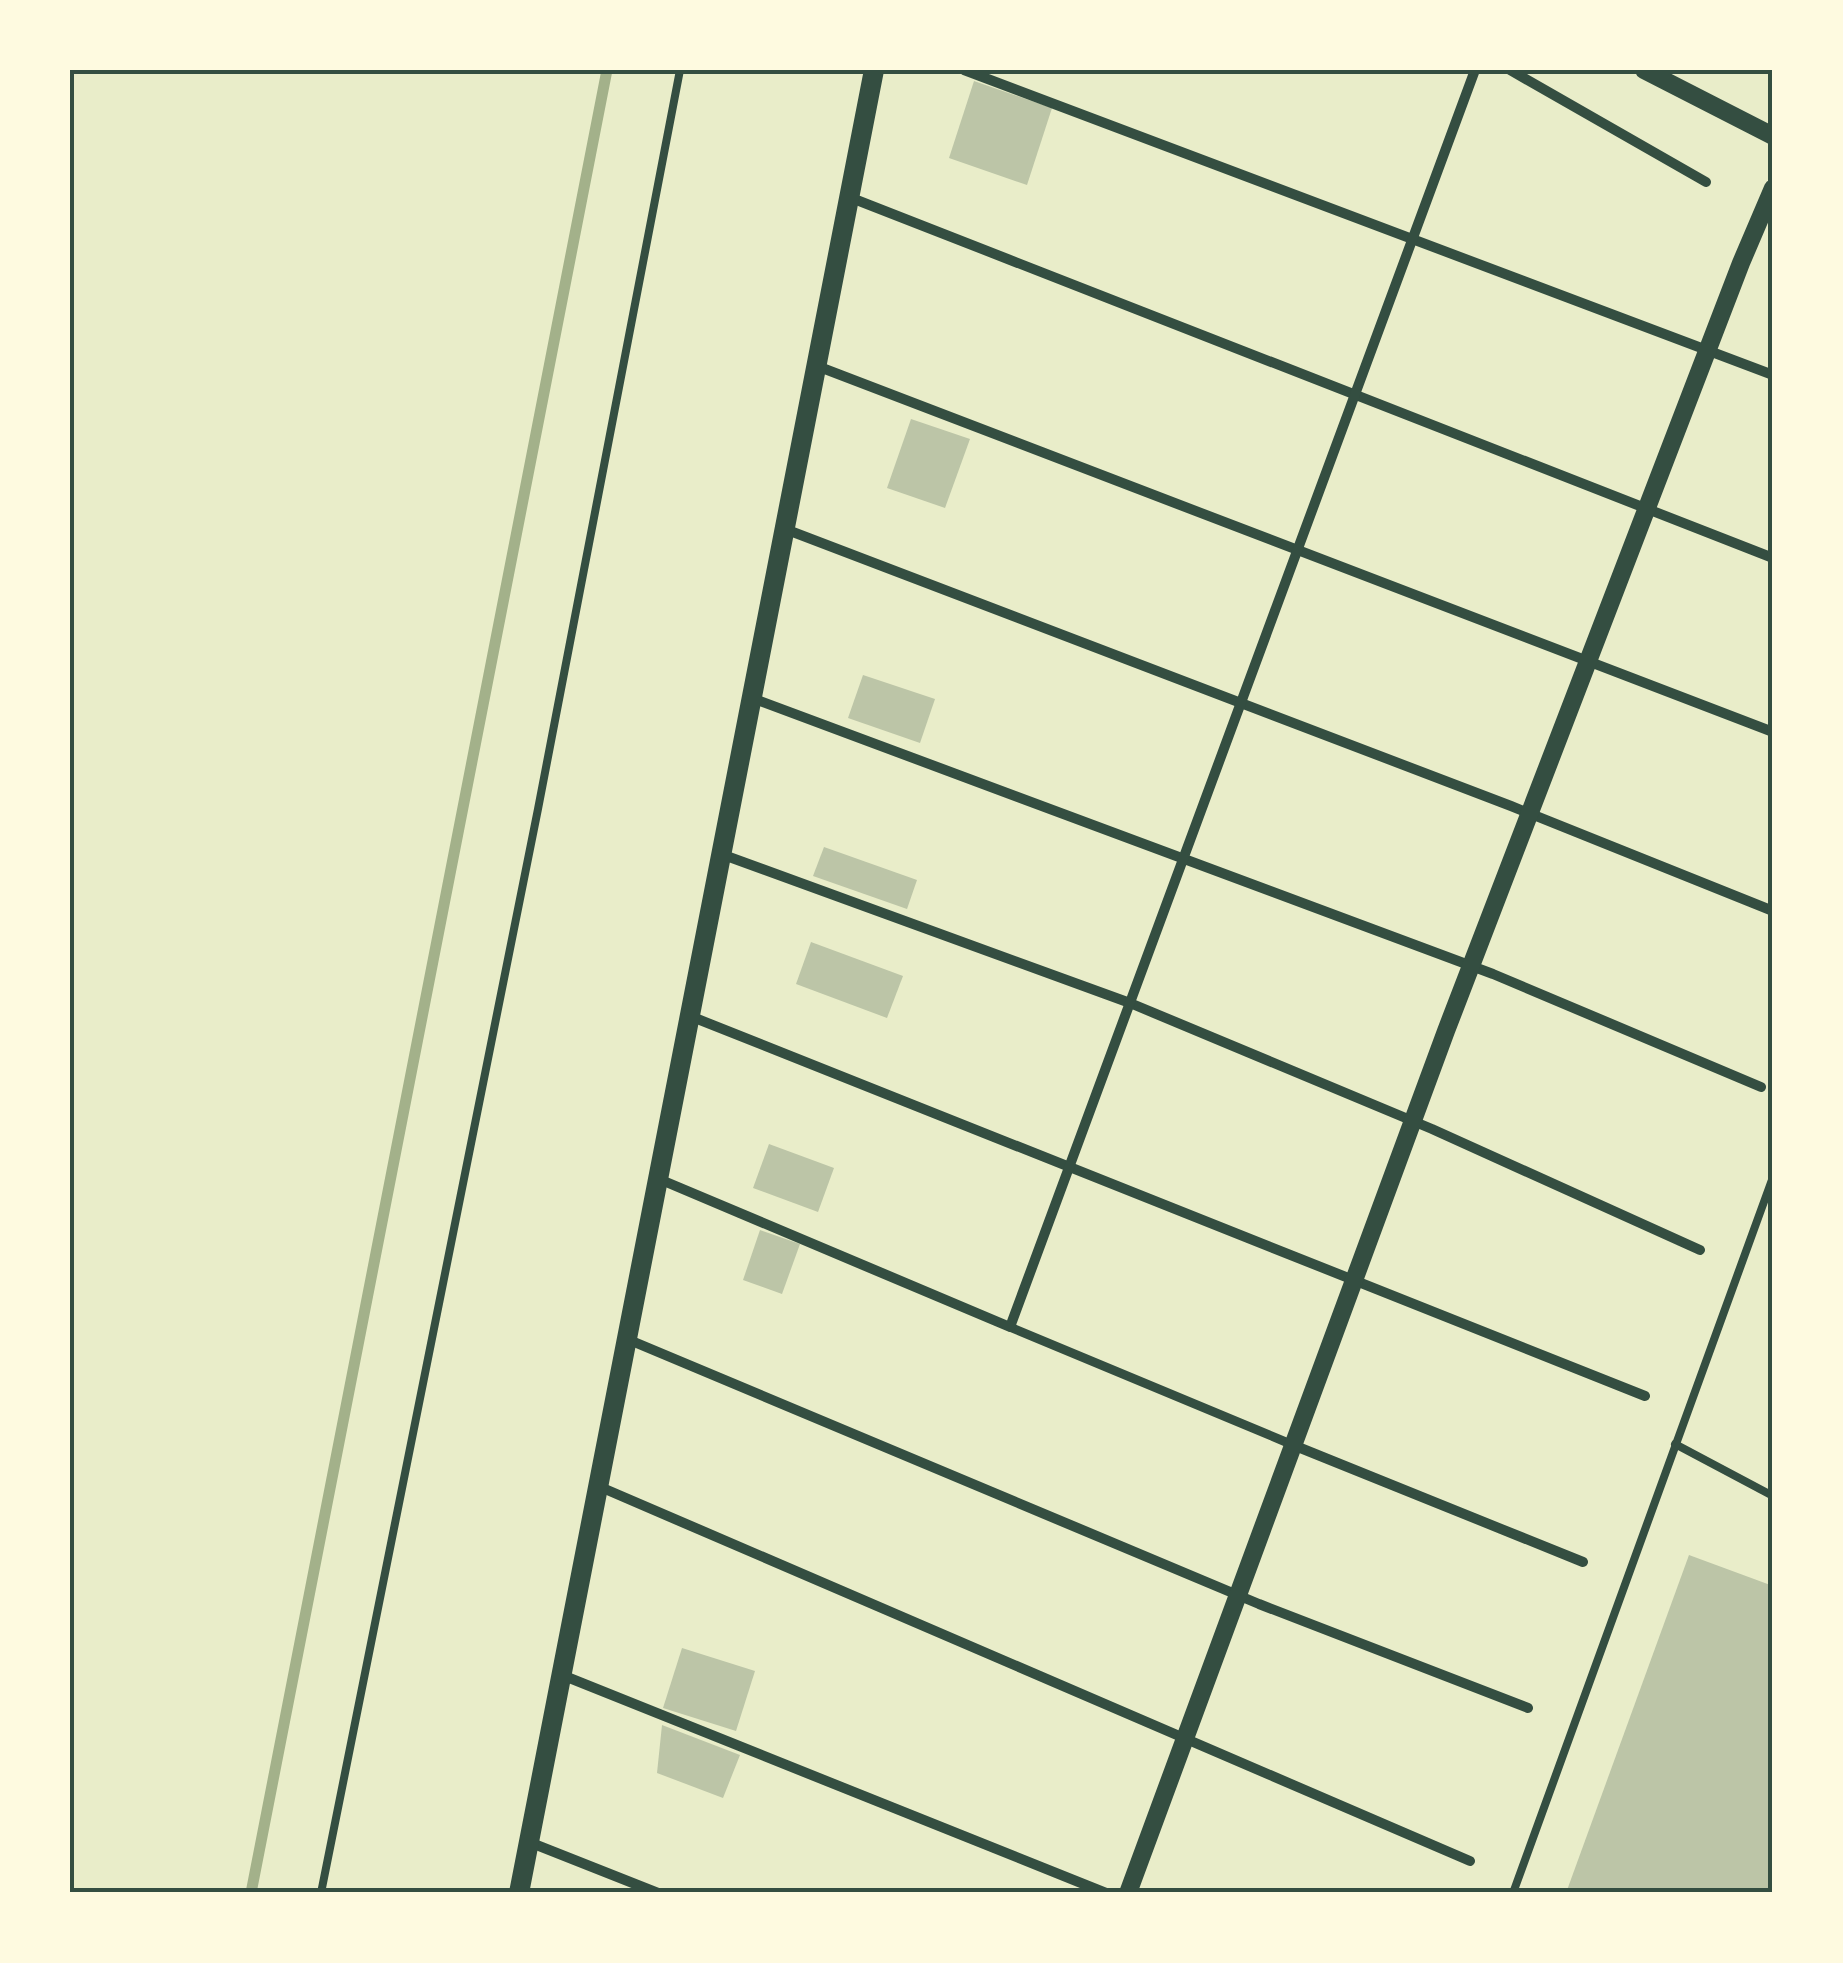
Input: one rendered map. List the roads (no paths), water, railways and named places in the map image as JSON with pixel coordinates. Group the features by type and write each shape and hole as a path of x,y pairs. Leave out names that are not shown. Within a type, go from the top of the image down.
{"main road":[{"path":"520,1893 874,70"}],"street":[{"path":"964,70 1773,375"},
{"path":"1010,1327 1475,70"},
{"path":"1510,70 1706,182"},
{"path":"1644,70 1773,136"},
{"path":"1128,1893 1471,966 1773,188"},
{"path":"850,197 1773,558"},
{"path":"816,366 1773,732"},
{"path":"785,529 1530,813 1773,911"},
{"path":"752,698 1471,966 1761,1088"},
{"path":"722,854 1130,1004 1413,1122 1700,1250"},
{"path":"690,1016 1645,1396"},
{"path":"658,1179 1583,1562"},
{"path":"627,1340 1238,1595 1528,1708"},
{"path":"598,1486 1470,1861"},
{"path":"562,1675 1106,1893"},
{"path":"530,1842 658,1893"}],"lane":[{"path":"321,1893 538,809 680,70"},
{"path":"1512,1893 1773,1178"},
{"path":"1675,1444 1773,1496"}],"waterway":[{"path":"251,1893 607,70"}]}
